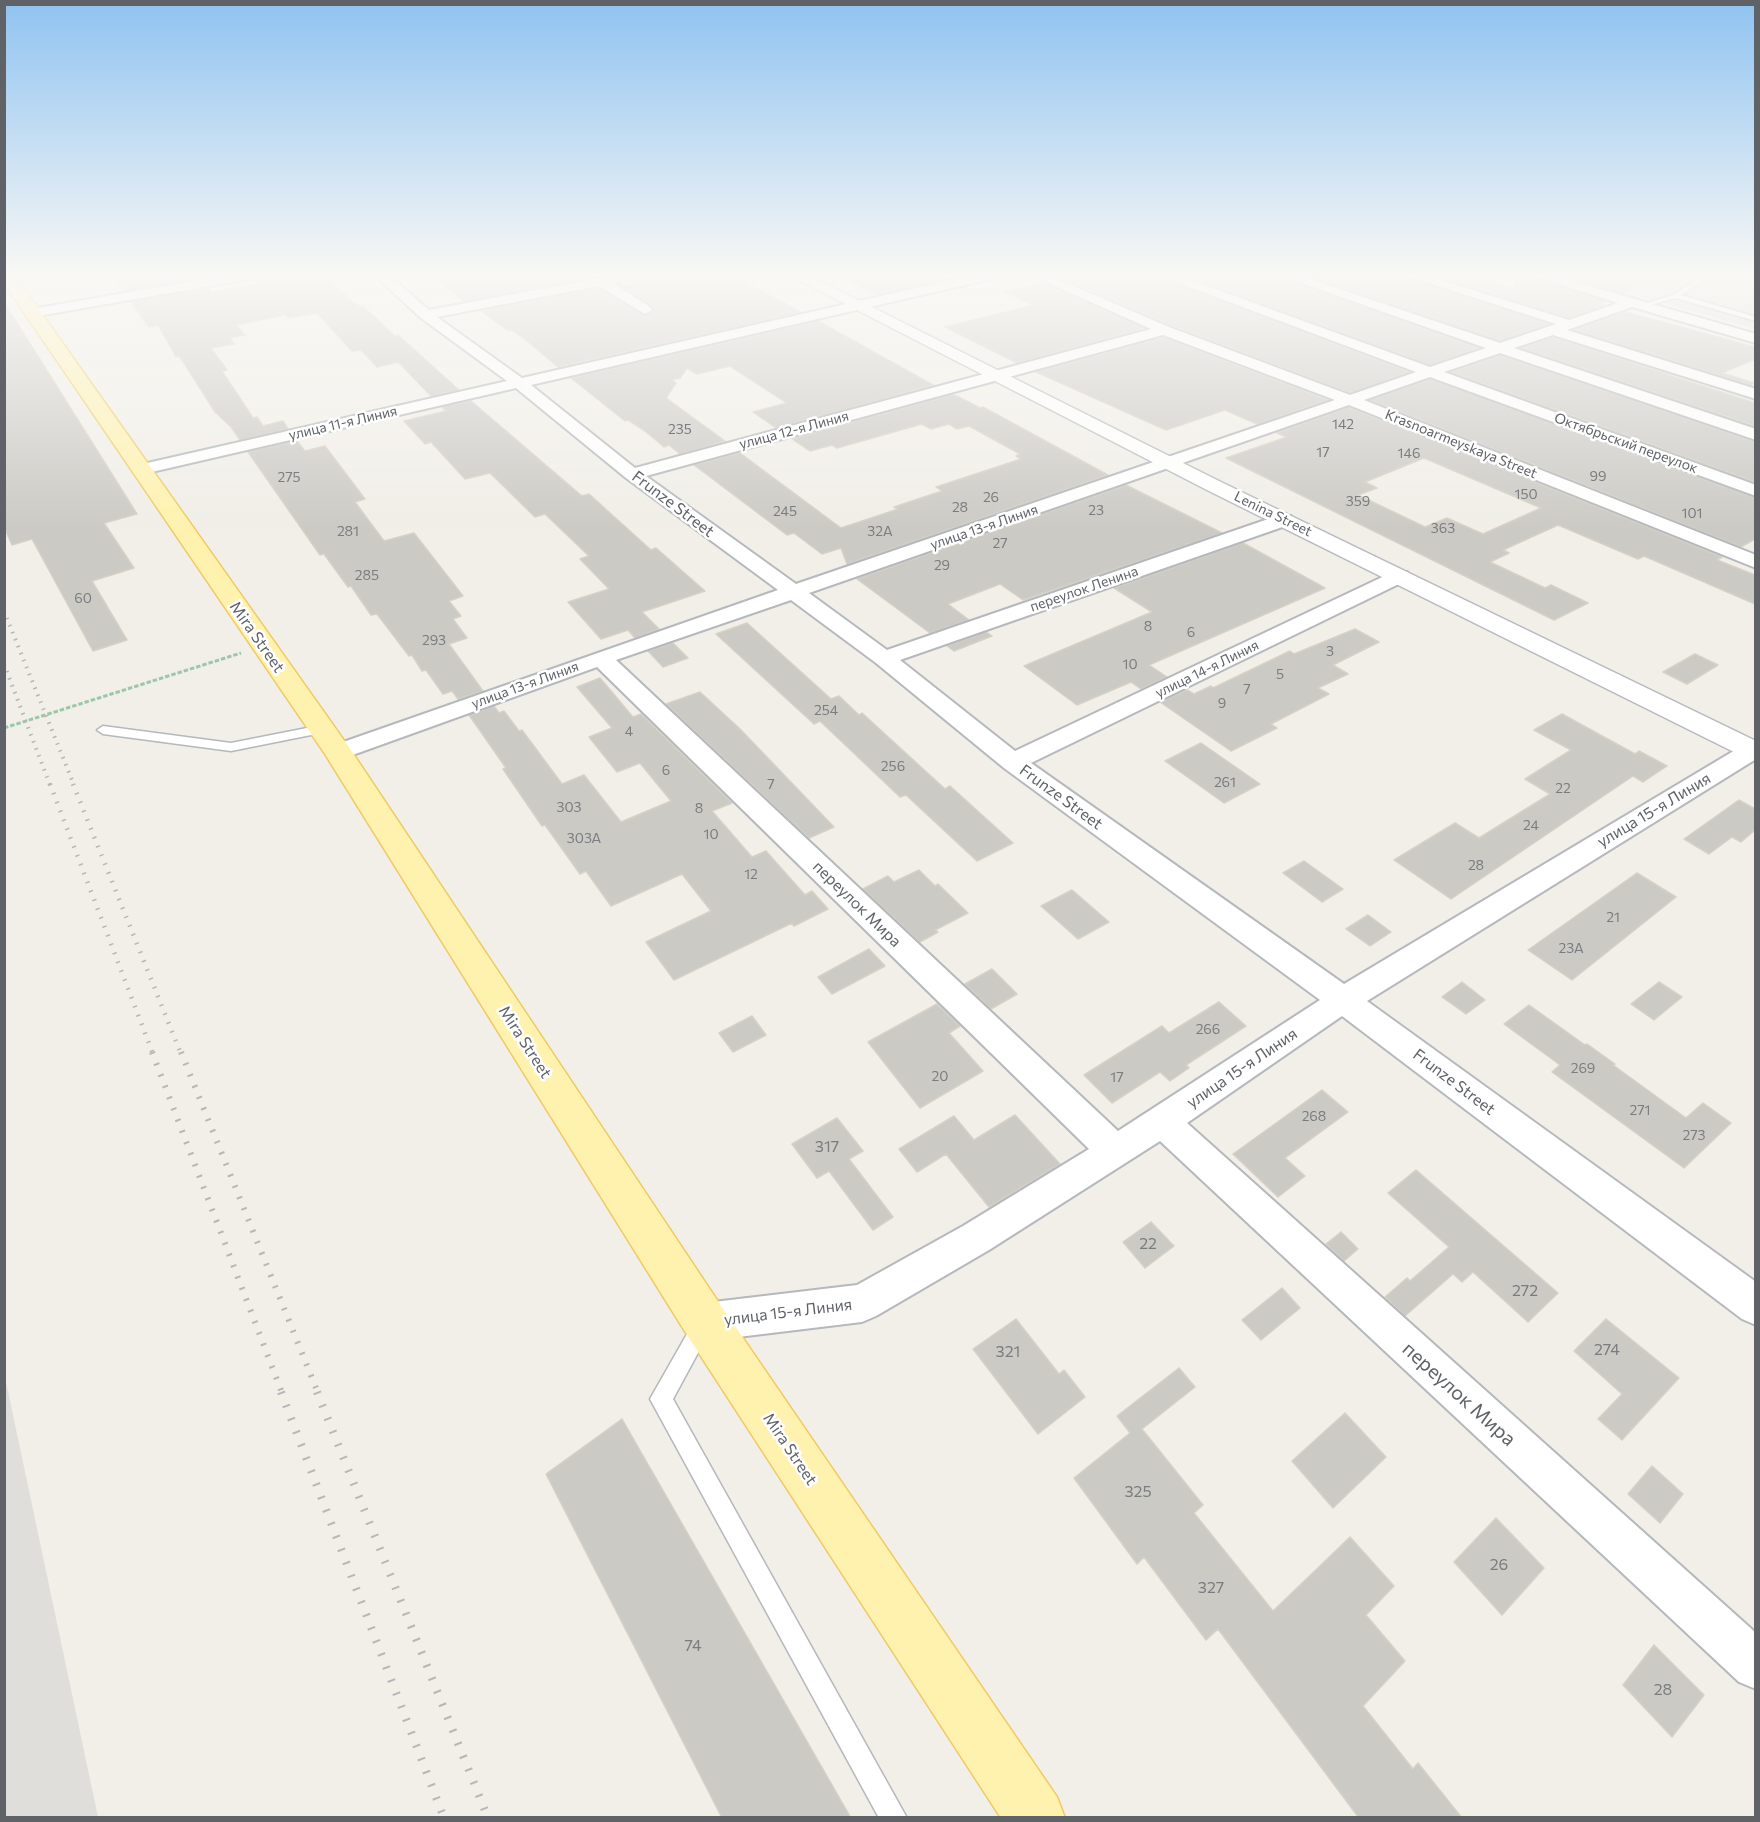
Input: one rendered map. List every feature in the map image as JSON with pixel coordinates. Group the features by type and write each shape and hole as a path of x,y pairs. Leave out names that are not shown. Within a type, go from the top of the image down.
{"main road":[{"name":"Mira Street","path":"64,358 262,646 330,740 705,1322 1036,1818"},
{"name":"Lenina Street","path":"961,358 1284,520 1754,750"}],"street":[{"name":"Frunze Street","path":"485,358 632,474 884,658 1013,762 1343,1000 1755,1306"},
{"name":"улица 11-я Линия","path":"142,469 629,358"},
{"name":"улица 12-я Линия","path":"632,474 1058,358"},
{"name":"Krasnoarmeyskaya Street","path":"1238,358 1755,562"},
{"name":"Октябрьский переулок","path":"1392,358 1755,491"},
{"name":"улица 13-я Линия","path":"330,740 601,658 1471,358"},
{"path":"1529,358 1755,435"},
{"path":"1651,358 1755,394"},
{"name":"переулок Ленина","path":"884,658 1284,520"},
{"name":"улица 14-я Линия","path":"1013,762 1401,576"},
{"name":"переулок Мира","path":"601,658 1114,1150"},
{"name":"улица 15-я Линия","path":"705,1322 862,1303 976,1238 1162,1122 1343,1000 1754,750"},
{"name":"переулок Мира","path":"1162,1122 1755,1665"}],"lane":[{"path":"104,730 231,747 330,740"},
{"path":"705,1322 661,1399 894,1818"}],"path":[{"path":"4,728 262,646"}],"shaded area":[{"path":"5,1377 98,1817 5,1817"}],"building":[{"path":"4,358 39,358 137,514 104,523 134,568 92,581 127,640 93,651 32,539 12,545 4,527"},
{"path":"180,358 218,358 227,370 222,371 253,418 257,417 263,426 283,421 288,429 240,440 231,427 215,412"},
{"path":"369,358 424,358 459,390 431,396 398,362 377,367"},
{"path":"547,358 598,358 558,367"},
{"path":"658,358 885,358 933,385 776,428 753,412 787,403 730,366 697,374 687,368 680,378 672,380 676,383 666,398 725,441 680,454 669,445 664,447 628,420 625,421 571,378"},
{"path":"1007,358 1035,358 1017,363"},
{"path":"1087,358 1218,358 1328,400 1257,424 1225,410 1166,430 1036,372"},
{"path":"1257,358 1372,358 1409,372 1350,393"},
{"path":"1411,358 1450,358 1430,365"},
{"path":"1491,358 1509,358 1755,442 1755,482 1451,372"},
{"path":"1551,358 1617,358 1755,403 1755,426"},
{"path":"1664,358 1755,358 1722,373 1754,383 1751,385"},
{"path":"1430,379 1755,498 1755,539 1741,547 1370,400"},
{"path":"951,395 980,408 983,407 1108,475 847,564 841,548 822,554 794,533 787,535 694,465 740,453 841,528 942,491 936,487 1021,459 1016,456 1020,454 969,426 957,429 949,424 931,429 922,424 837,448 832,445 810,451 792,439"},
{"path":"471,401 582,496 589,494 651,550 656,548 705,591 642,612 659,629 635,638 628,630 601,639 568,602 609,589 580,559 589,556 545,514 535,517 490,473 465,479 431,442 425,444 404,421 446,411 442,407"},
{"path":"1349,407 1722,557 1717,560 1755,575 1755,604 1644,556 1638,559 1558,525 1503,550 1509,553 1490,562 1545,588 1551,585 1588,603 1554,620 1226,458 1287,437 1277,433","holes":["1424,458 1541,508 1483,534 1447,518 1425,527 1358,495 1377,488 1365,482"]},
{"path":"297,441 305,451 325,446 365,499 355,502 384,541 414,533 463,596 449,601 461,616 453,619 467,638 449,644 483,691 458,699 452,691 443,694 426,670 422,671 412,655 409,656 377,614 371,615 351,586 348,587 324,554 320,555 248,452"},
{"path":"1126,485 1222,533 1023,600 1000,584 948,604 969,620 930,633 857,579"},
{"path":"1243,543 1325,588 1149,665 1167,677 1141,689 1131,682 1077,705 1024,666 1152,612 1114,588"},
{"path":"747,623 831,699 839,696 859,715 862,713 945,789 950,786 1013,843 977,861 906,795 900,797 820,721 814,724 716,634"},
{"path":"1355,629 1379,642 1333,665 1348,674 1318,688 1329,694 1271,724 1277,728 1231,751 1160,702 1187,690 1194,694 1211,686 1213,688 1290,651 1294,654"},
{"path":"986,632 992,636 954,651 947,646"},
{"path":"673,643 688,658 663,667 648,651"},
{"path":"1695,654 1718,665 1687,684 1663,672"},
{"path":"600,678 633,717 641,714 732,803 712,811 752,857 766,851 805,895 812,891 828,909 794,926 792,923 674,980 646,942 711,911 682,874 611,906 586,871 580,874 545,825 542,826 469,715 494,706 499,713 504,711 519,731 522,730 562,784 584,775 621,822 671,801 640,763 617,772 589,737 612,728 577,687"},
{"path":"700,692 740,729 834,827 809,838 666,704"},
{"path":"1562,714 1635,754 1639,751 1667,766 1643,782 1633,776 1451,899 1394,860 1455,823 1479,838 1550,794 1525,779 1571,750 1534,730"},
{"path":"1201,743 1260,784 1224,803 1165,761"},
{"path":"1739,800 1755,809 1755,830 1741,842 1732,837 1709,854 1684,839"},
{"path":"1304,861 1343,889 1322,902 1283,873"},
{"path":"919,870 935,886 938,884 968,913 935,930 938,932 920,942 863,889 888,876 894,882"},
{"path":"1637,873 1676,897 1572,980 1528,950"},
{"path":"1072,890 1109,922 1078,939 1041,906"},
{"path":"1368,915 1391,932 1370,946 1346,929"},
{"path":"869,949 885,966 832,994 818,977"},
{"path":"992,969 1017,994 991,1009 965,984"},
{"path":"1462,982 1485,1000 1466,1014 1442,997"},
{"path":"1659,982 1682,997 1654,1020 1631,1004"},
{"path":"1219,1002 1246,1026 1186,1065 1189,1068 1170,1081 1160,1072 1112,1103 1084,1075 1162,1026 1169,1033"},
{"path":"937,1004 960,1026 949,1033 983,1071 920,1108 868,1042"},
{"path":"1529,1005 1615,1064 1613,1065 1686,1118 1703,1103 1731,1123 1684,1168 1552,1072 1560,1065 1504,1024"},
{"path":"752,1016 766,1035 733,1052 719,1033"},
{"path":"1322,1090 1348,1112 1285,1158 1305,1176 1278,1197 1233,1154"},
{"path":"1015,1115 1060,1164 989,1207 946,1154 917,1172 899,1149 954,1116 974,1140"},
{"path":"837,1118 863,1151 849,1159 893,1217 873,1230 829,1171 817,1178 792,1144"},
{"path":"1416,1170 1558,1293 1528,1322 1473,1272 1462,1282 1453,1274 1405,1316 1385,1297 1407,1278 1410,1281 1449,1247 1388,1193"},
{"path":"1151,1222 1174,1246 1145,1268 1123,1242"},
{"path":"1341,1232 1358,1249 1344,1261 1326,1244"},
{"path":"1282,1288 1300,1308 1261,1340 1242,1320"},
{"path":"1016,1319 1059,1374 1064,1370 1085,1397 1038,1434 973,1349"},
{"path":"1606,1319 1679,1378 1622,1440 1598,1419 1622,1394 1574,1351"},
{"path":"1179,1368 1195,1387 1142,1429 1203,1505 1194,1513 1273,1611 1350,1537 1394,1586 1366,1615 1405,1661 1363,1706 1413,1769 1418,1763 1462,1818 1359,1818 1218,1629 1206,1640 1144,1557 1137,1564 1074,1478 1130,1433 1117,1416"},
{"path":"1345,1413 1386,1457 1333,1508 1292,1461"},
{"path":"622,1419 851,1818 722,1818 546,1474"},
{"path":"1652,1466 1683,1494 1660,1523 1628,1494"},
{"path":"1496,1518 1544,1568 1502,1615 1454,1562"},
{"path":"1654,1645 1704,1695 1672,1737 1623,1685"}],"railway":[{"path":"4,611 74,785"},
{"path":"4,664 50,785"},
{"path":"50,784 153,1054"},
{"path":"73,784 181,1054"},
{"path":"152,1052 282,1393"},
{"path":"181,1052 318,1393"},
{"path":"281,1392 444,1818"},
{"path":"317,1392 488,1818"}]}
